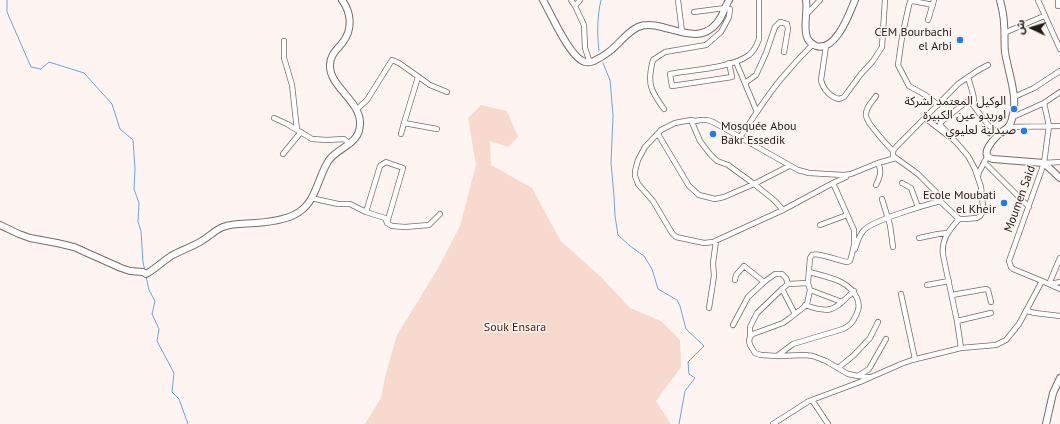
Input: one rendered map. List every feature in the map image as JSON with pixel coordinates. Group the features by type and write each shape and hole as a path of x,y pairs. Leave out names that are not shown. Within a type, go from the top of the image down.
{"main road":[{"path":"0,225 30,238 74,247 121,268 144,273 150,272 169,257 194,246 218,229 233,224 273,221 292,216 299,212 305,207 311,198 325,167 331,158 337,152 350,144 360,129 360,121 356,110 331,73 329,66 333,53 344,41 348,34 350,25 350,16 347,7 342,0"},
{"path":"543,0 560,34 571,50 581,60 590,63 610,51 632,31 644,26 658,26 682,32 700,34 706,32 714,26 721,17 729,0"},
{"path":"806,0 807,38 813,44 822,47 826,46 838,35 856,0"},
{"path":"1000,0 1003,15 1006,55 1014,97 1013,118 1008,127 988,146 986,159 1044,163 1060,178"},
{"path":"1046,424 1053,392 1060,378"}],"street":[{"path":"571,0 584,25 585,48 590,63"},
{"path":"575,6 580,0"},
{"path":"678,0 682,32"},
{"path":"729,64 732,77 672,86 670,74 729,64 749,55 755,49 759,39 759,0"},
{"path":"807,14 820,0"},
{"path":"826,46 822,85 830,95 839,99 844,97 873,61 882,47 885,0"},
{"path":"928,20 934,0"},
{"path":"1038,0 1060,49"},
{"path":"1058,0 1058,6"},
{"path":"933,5 913,2 910,2 908,5 898,65 909,86 927,96 938,105"},
{"path":"664,109 655,97 651,88 650,73 653,60 665,52 706,45 721,32 729,17 730,9 725,8 694,12"},
{"path":"1004,33 1044,16"},
{"path":"745,83 756,74 766,53 775,27 780,22 787,24 788,29 784,52"},
{"path":"283,154 299,131 292,85 284,58 284,42"},
{"path":"740,137 781,79 813,44"},
{"path":"356,110 366,100 392,60 399,63 430,85 447,92"},
{"path":"736,62 757,112"},
{"path":"893,150 958,84 988,65"},
{"path":"1014,97 1034,88 1060,71"},
{"path":"401,134 418,77"},
{"path":"968,78 975,101 973,105"},
{"path":"1013,118 1044,103 1060,92"},
{"path":"876,96 867,109 866,116 868,121 893,150 893,156 918,174 936,192 940,201 959,219 977,218 982,213 983,206 979,172 986,159 1029,207"},
{"path":"981,187 975,168 968,156 940,124 966,102 971,102 988,125 999,134"},
{"name":"Moumen Said","path":"1042,281 1013,269 1009,264 1009,261 1044,163 1049,126 1044,103"},
{"path":"274,118 312,139 344,139 350,144"},
{"path":"925,118 954,141"},
{"path":"851,174 840,176 809,173 798,170 713,122 702,120 695,122 691,120 675,123 661,130 645,147 636,164 635,176 638,184 653,201 672,234 676,237 709,243 783,210 851,174 878,163 896,158"},
{"path":"691,120 696,135 717,161 728,165 754,184 774,200 783,210"},
{"path":"404,123 437,129"},
{"path":"1008,127 1060,126"},
{"path":"658,134 689,186 699,195 715,199 724,197 754,184 789,166"},
{"path":"366,212 380,166 386,162 403,168 387,223"},
{"path":"1044,163 1060,162"},
{"path":"876,185 880,175 878,163"},
{"path":"750,337 753,334 783,323 805,305 810,290 808,283 810,258 812,255 814,254 847,262 850,261 854,245 854,230 833,183"},
{"path":"902,183 911,188 918,208"},
{"path":"311,198 338,204 350,204 366,212 385,218 387,223 392,226 406,227 429,225 440,214"},
{"path":"882,199 890,225 893,246"},
{"path":"852,254 863,231 873,224 940,201"},
{"path":"820,225 847,214"},
{"path":"959,219 944,240 942,251 958,321 961,348"},
{"path":"919,238 948,233"},
{"path":"709,308 714,276 713,263 716,241"},
{"path":"1049,284 1058,266 1060,258"},
{"path":"735,280 736,274 744,266 764,282"},
{"path":"777,356 793,344 843,329 850,325 858,312 858,301 854,291 837,280 809,272"},
{"path":"733,326 748,297 774,274 782,274 786,278 788,284"},
{"path":"927,285 949,281"},
{"path":"773,424 812,400 915,359 961,348 996,346 1006,340 1019,324 1042,281 1060,289"},
{"path":"1049,284 1060,282"},
{"path":"808,283 788,284 757,313 750,327 750,346 755,353 761,355 813,356 820,358 848,374 870,377"},
{"path":"782,289 795,314"},
{"path":"952,296 986,289 988,290 991,302"},
{"path":"810,290 842,302"},
{"path":"805,305 817,309 827,310 835,308 854,291"},
{"path":"901,294 915,359"},
{"path":"1026,311 1060,316"},
{"path":"958,321 991,313"},
{"path":"838,368 853,356 870,338 878,322"},
{"path":"858,376 869,369 886,339"},
{"path":"812,400 828,424"},
{"path":"1042,424 1050,407"},
{"path":"779,424 783,418"}],"green space":[{"name":"Souk Ensara","path":"481,105 507,111 518,137 508,147 490,141 491,165 532,188 560,240 601,277 630,308 661,321 680,340 681,367 656,401 671,424 365,424 381,398 386,373 397,335 437,270 460,226 476,165 468,118"}],"waterway":[{"path":"7,0 7,12 31,67 41,69 49,62 84,73 112,104 120,129 133,140 135,169 134,189 139,203 138,222 141,231 145,271"},
{"path":"599,51 598,26 601,0"},
{"path":"603,63 610,80 613,115 611,163 618,235 644,256 652,269 658,289 677,300 686,329 704,346 688,362 689,374 695,378 685,391 679,424"},
{"path":"146,276 149,290 155,301 152,314 159,329 157,341 174,373 172,392 179,399 188,424"}],"place":[{"name":"CEM Bourbachi el Arbi","path":"960,40"},
{"name":"الوكيل المعتمد لشركة اوريدو عين الكبيرة","path":"1014,109"},
{"name":"صيدلية لعليوي","path":"1024,131"},
{"name":"Mosquée Abou Bakr Essedik","path":"713,134"},
{"name":"Ecole Moubati el Kheir","path":"1004,203"}]}
